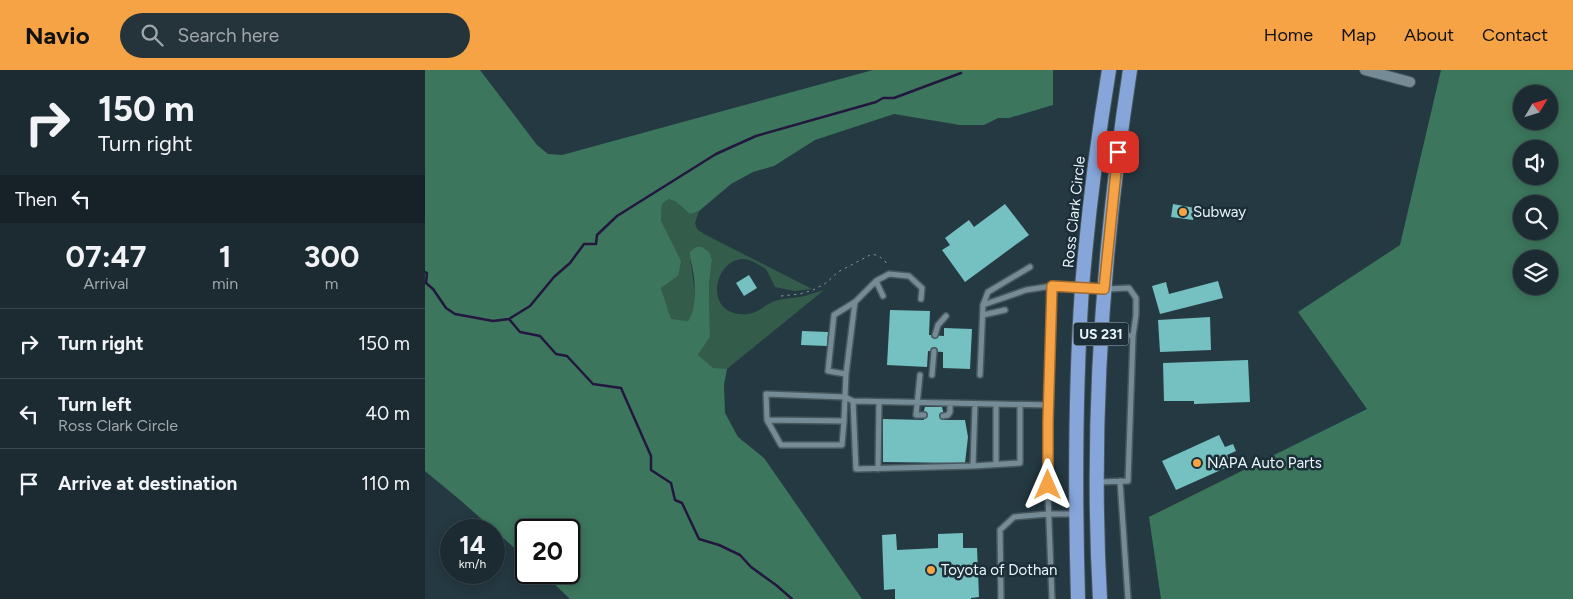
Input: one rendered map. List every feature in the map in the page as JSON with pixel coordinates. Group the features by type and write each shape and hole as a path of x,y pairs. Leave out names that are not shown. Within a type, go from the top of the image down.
{"highway":[{"name":"Ross Clark Circle","path":"1079,599 1076,514 1077,418 1082,288 1093,181 1109,70"},
{"name":"US 231","path":"1100,599 1097,482 1101,334 1114,183 1130,70"},
{"path":"1093,181 1114,183"},
{"path":"1082,288 1104,289"},
{"path":"1076,514 1097,513"}],"street":[{"path":"1365,70 1410,82"}],"lane":[{"path":"980,375 983,305 988,292 1030,267"},
{"path":"846,374 828,371 834,315 855,302 875,281 889,274 909,276 921,288 921,299"},
{"path":"875,281 883,296"},
{"path":"1052,286 1048,405 1048,514 1052,599"},
{"path":"983,305 1026,290 1052,286 1082,288"},
{"path":"1097,482 1128,480 1136,298 1129,288 1104,289"},
{"path":"855,302 846,374 845,397 843,421 842,445 781,445 767,420 766,394 845,397 853,401 1048,405"},
{"path":"983,314 1005,310"},
{"path":"935,335 938,325 946,316"},
{"path":"1101,334 1133,336"},
{"path":"932,375 934,352"},
{"path":"920,375 916,415 923,416"},
{"path":"853,401 856,469 1020,463 1019,405"},
{"path":"878,469 879,402"},
{"path":"943,416 948,415 950,412 950,403"},
{"path":"973,466 975,404"},
{"path":"996,404 997,464"},
{"path":"767,420 843,421"},
{"path":"1120,481 1128,599"},
{"path":"1001,599 1001,530 1013,516 1076,514"}],"path":[{"path":"781,296 800,294 813,290 826,283 838,272 872,254 879,256 885,262 889,269 889,274"}],"green space":[{"path":"425,70 480,70 537,145 548,154 562,155 873,70 1053,70 1053,105 1009,118 998,118 984,125 960,125 894,114 815,140 774,166 753,172 731,184 699,211 690,214 676,202 669,199 662,204 661,221 681,261 678,276 661,288 671,319 688,321 691,317 695,288 690,252 696,247 702,247 709,252 712,260 709,285 710,337 698,355 713,368 727,369 724,385 725,413 738,437 764,458 862,599 570,599 554,584 580,584 580,519 515,519 515,548 505,540 505,519 482,519 425,471"},
{"path":"1441,70 1573,70 1573,599 1161,599 1149,517 1367,409 1298,312 1400,245"},
{"path":"669,199 676,202 690,214 699,211 695,223 697,229 704,234 812,289 795,291 775,287 766,269 745,259 733,261 720,276 717,285 721,304 728,311 751,314 775,301 805,296 824,290 727,369 713,369 698,355 710,337 709,285 712,260 690,260 694,283 694,300 688,321 671,320 661,288 678,276 668,237 661,221 662,204"}],"building":[{"path":"1005,204 1029,235 965,282 942,250 950,245 945,238 969,220 974,227"},
{"name":"Subway","path":"1173,204 1195,208 1193,220 1171,217"},
{"path":"749,275 757,288 744,296 736,283"},
{"path":"1218,281 1223,298 1160,314 1152,286 1166,282 1169,294"},
{"path":"890,310 930,311 929,335 944,336 944,328 972,329 970,369 943,368 943,352 928,351 927,367 887,365"},
{"path":"1210,317 1211,350 1160,352 1158,320"},
{"path":"802,331 828,332 827,346 801,345"},
{"path":"1248,360 1250,402 1194,404 1194,401 1164,401 1163,363"},
{"path":"925,407 942,407 943,420 965,420 968,437 965,463 883,462 883,419 924,420"},
{"name":"NAPA Auto Parts","path":"1219,435 1225,447 1233,444 1236,451 1227,455 1232,465 1176,490 1162,461"},
{"name":"Toyota of Dothan","path":"963,533 963,548 977,548 979,597 971,599 895,599 895,589 884,590 882,535 896,534 897,550 938,548 938,534"}],"waterway":[{"path":"509,319 530,306 554,277 570,263 584,244 596,244 597,235 617,216 716,154 756,136 876,102 883,98 894,98 961,73"},
{"path":"425,272 427,273 426,283 433,289 446,308 455,314 493,321 509,319 520,332 540,336 556,354 567,356 593,384 621,388 651,456 651,470 671,483 675,500 682,503 699,539 719,545 740,555 751,567 792,599"}],"place":[{"name":"Subway","path":"1183,212"},
{"name":"NAPA Auto Parts","path":"1197,463"},
{"name":"Toyota of Dothan","path":"931,570"}],"route":[{"path":"1048,485 1052,286 1104,289 1118,152"}]}
